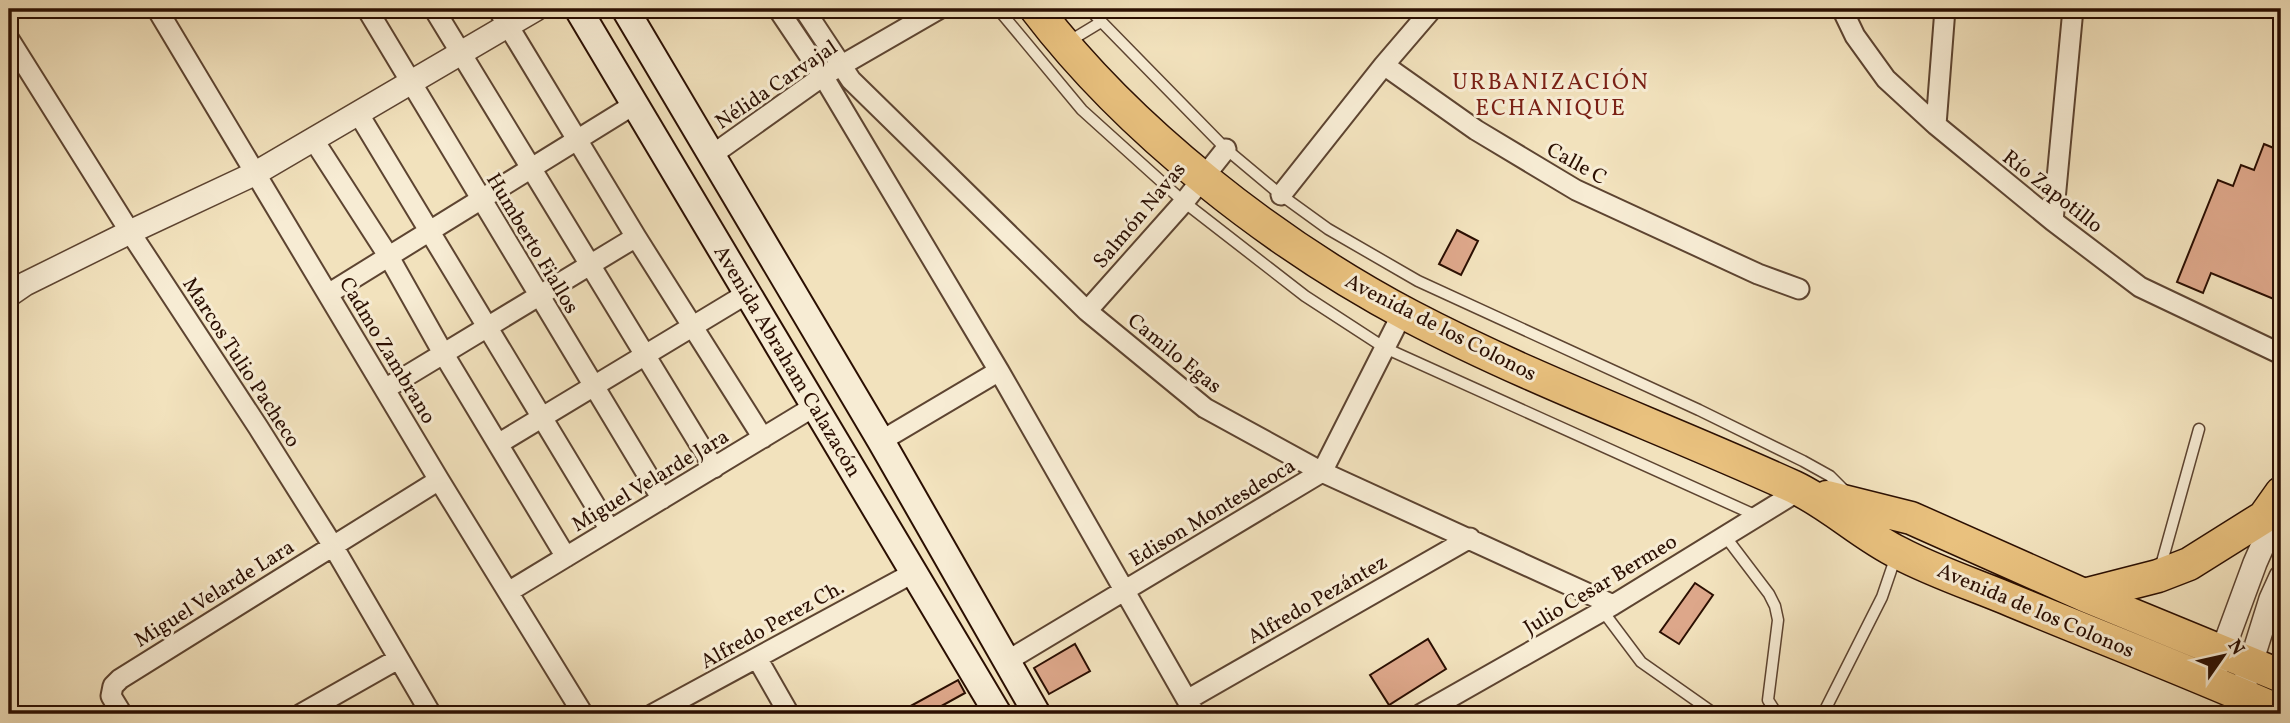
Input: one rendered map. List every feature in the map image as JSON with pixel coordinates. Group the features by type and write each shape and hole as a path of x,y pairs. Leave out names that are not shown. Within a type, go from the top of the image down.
{"highway":[{"name":"Avenida de los Colonos","path":"1036,9 1097,79 1150,131 1202,176 1268,228 1336,274 1403,312 1496,357 1800,490 1898,553 2212,683 2239,705 2281,712"},
{"name":"Avenida de los Colonos","path":"1800,490 1911,518 2084,595 2281,676"},
{"path":"2084,595 2158,576 2189,564 2264,517 2281,493"}],"main road":[{"name":"Avenida Abraham Calazacón","path":"578,9 998,714"},
{"name":"Avenida Abraham Calazacón","path":"625,9 881,441 1037,714"}],"street":[{"name":"Cadmo Zambrano","path":"156,9 583,714"},
{"name":"Humberto Fiallos","path":"367,9 662,499"},
{"path":"434,9 714,468"},
{"path":"9,295 25,284 130,232 256,173 462,52 503,17 536,9"},
{"path":"778,9 822,76 999,371 1191,707"},
{"name":"Camilo Egas","path":"804,9 851,80 1087,311 1205,408 1322,472 1470,538 1608,608"},
{"name":"Nélida Carvajal","path":"712,155 822,76 939,9"},
{"path":"1281,195 1432,9"},
{"name":"Río Zapotillo","path":"1842,9 1855,36 1886,79 1936,125 2053,221 2140,287 2281,354"},
{"path":"1936,125 1945,9"},
{"path":"2053,221 2073,9"},
{"path":"503,17 636,237 763,438"},
{"name":"Marcos Tulio Pacheco","path":"9,39 333,546 431,714"},
{"name":"Calle C","path":"1384,65 1476,130 1576,190 1758,274 1799,289"},
{"path":"328,294 635,104"},
{"path":"358,113 610,530"},
{"path":"313,139 389,257 443,353 566,557"},
{"name":"Salmón Navas","path":"1087,311 1184,202 1226,149"},
{"path":"384,388 636,237"},
{"path":"498,444 748,293"},
{"name":"Edison Montesdeoca","path":"1007,661 1322,472 1403,312"},
{"path":"881,441 999,371"},
{"name":"Miguel Velarde Jara","path":"508,592 815,406"},
{"name":"Miguel Velarde Lara","path":"122,714 111,696 113,686 120,679 439,480"},
{"name":"Julio Cesar Bermeo","path":"1422,714 1608,608 1800,490"},
{"path":"2212,683 2255,563 2281,503"},
{"name":"Alfredo Pezántez","path":"1191,707 1470,538"},
{"name":"Alfredo Perez Ch.","path":"653,714 913,573"},
{"path":"2239,705 2271,599 2281,577"},
{"path":"757,658 789,714"},
{"path":"301,714 398,659"}],"lane":[{"path":"998,9 1083,110 1184,202 1305,296 1385,348 1757,516"},
{"path":"1089,9 1226,149 1281,195 1328,229 1418,281 1699,410 1803,461 1830,476 1859,505"},
{"path":"1065,44 1101,22"},
{"path":"2158,576 2199,429"},
{"path":"1726,536 1775,606 1779,620 1768,682 1768,701 1777,714"},
{"path":"1823,714 1882,597 1898,553"},
{"path":"1608,608 1641,662 1715,714"}],"building":[{"path":"2264,144 2281,151 2281,302 2211,273 2203,293 2177,282 2218,180 2233,186 2241,165 2254,170"},
{"path":"1457,230 1478,241 1461,275 1439,264"},
{"path":"1695,583 1713,595 1679,644 1660,632"},
{"path":"1428,639 1446,669 1389,705 1370,675"},
{"path":"1075,644 1090,671 1049,694 1034,668"},
{"path":"958,680 965,693 927,714 896,714"}],"district":[{"name":"URBANIZACIÓN ECHANIQUE","path":"1551,94"}]}
